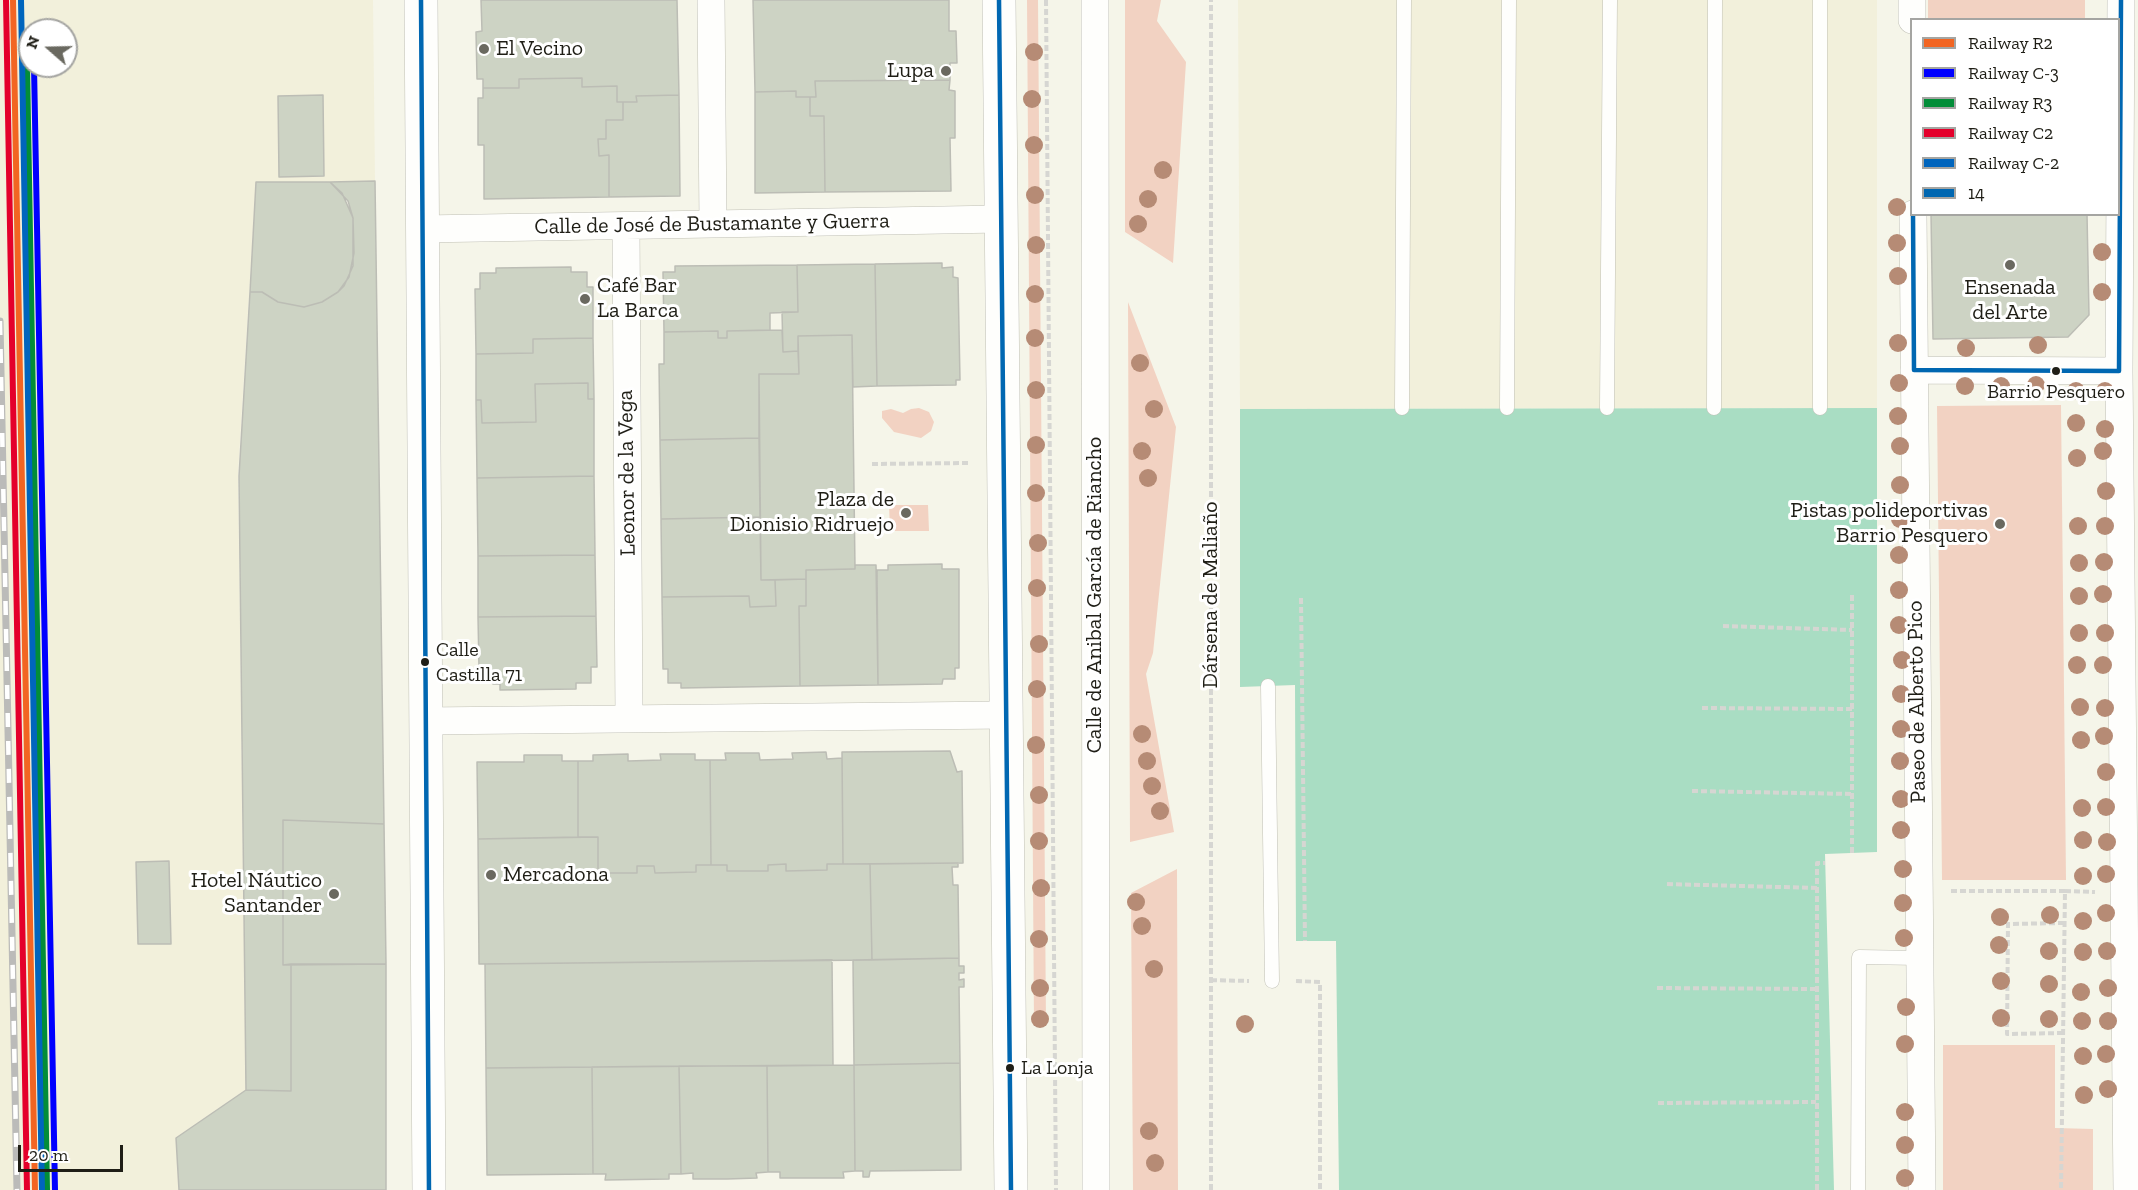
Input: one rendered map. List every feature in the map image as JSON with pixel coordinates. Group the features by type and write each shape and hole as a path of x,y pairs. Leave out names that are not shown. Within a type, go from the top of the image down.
{"main road":[{"path":"421,0 424,722 429,1190"},
{"path":"999,0 1011,1190"}],"street":[{"path":"711,0 713,224"},
{"name":"Calle de Anibal García de Riancho","path":"1095,0 1096,1190"},
{"path":"1912,0 1912,18"},
{"path":"2121,0 2129,45 2119,371 2131,776 2133,1150 2127,1190"},
{"name":"Paseo de Alberto Pico","path":"1913,216 1922,1190"},
{"name":"Calle de José de Bustamante y Guerra","path":"423,229 1001,219"},
{"name":"Leonor de la Vega","path":"626,227 629,719"},
{"path":"1914,370 2119,371"},
{"path":"424,722 1006,715"}],"lane":[{"path":"1402,408 1404,0"},
{"path":"1507,408 1509,0"},
{"path":"1607,408 1610,0"},
{"path":"1714,0 1714,408"},
{"path":"1820,0 1820,408"},
{"path":"1268,686 1272,981"},
{"path":"1858,1190 1859,957 1920,958"}],"path":[{"path":"1046,0 1046,273 1056,1190"},
{"name":"Dársena de Maliaño","path":"1211,0 1211,1190"},
{"path":"872,464 1004,463"},
{"path":"1852,592 1852,853"},
{"path":"1301,598 1305,941"},
{"path":"1723,626 1852,630"},
{"path":"1702,708 1852,709"},
{"path":"1692,791 1852,794"},
{"path":"1816,1190 1816,863 1825,863"},
{"path":"1667,884 1817,888"},
{"path":"1920,890 2098,892"},
{"path":"2061,1190 2066,891"},
{"path":"2063,1034 2007,1034 2008,924 2065,924"},
{"path":"1211,980 1320,982 1320,1190"},
{"path":"1657,988 1816,989"},
{"path":"1658,1103 1816,1102"}],"shaded area":[{"path":"0,0 373,0 375,181 256,183 238,474 246,1090 176,1138 179,1190 0,1190"},
{"path":"1027,0 1038,0 1046,1026 1034,1026"},
{"path":"1125,0 1161,0 1157,21 1186,62 1173,263 1125,232"},
{"path":"1238,0 1877,0 1877,408 1240,409"},
{"path":"1928,0 2085,0 2085,18 1928,18"},
{"path":"1128,302 1176,427 1153,653 1146,674 1174,832 1130,842"},
{"path":"2061,405 2066,880 1942,880 1937,406"},
{"path":"919,408 929,412 934,422 931,431 921,438 894,432 882,418 882,411 891,409 903,413"},
{"path":"1877,408 1877,852 1825,854 1834,1190 1339,1190 1336,941 1296,941 1295,685 1240,687 1240,409"},
{"path":"889,505 928,505 929,531 890,531"},
{"path":"1177,869 1178,1190 1133,1190 1131,893"},
{"path":"1943,1045 2055,1045 2055,1128 2093,1129 2093,1190 1943,1190"}],"building":[{"path":"481,0 677,0 679,95 636,96 637,102 617,102 617,86 582,87 582,78 519,79 519,88 483,88 483,79 477,79 476,32 482,31"},
{"path":"753,0 949,0 949,31 956,31 957,63 950,63 950,80 815,81 816,97 796,97 796,91 755,92"},
{"path":"582,78 582,87 617,86 617,102 623,102 623,120 606,120 606,139 598,139 599,156 609,155 609,197 484,199 484,145 478,145 478,98 483,98 483,88 519,88 519,79"},
{"path":"950,80 949,90 955,91 955,138 950,138 951,191 825,192 824,116 810,116 810,97 816,97 815,81"},
{"path":"796,91 796,97 810,97 810,116 824,116 825,192 755,193 755,92"},
{"path":"323,95 324,176 279,177 278,96"},
{"path":"679,95 680,196 609,197 609,155 599,156 598,139 606,139 606,120 623,120 623,102 637,102 636,96"},
{"path":"375,181 384,824 283,820 283,965 291,964 291,1091 246,1090 239,476 250,292 262,292 278,302 304,307 322,302 338,292 344,286 353,266 353,218 348,201 330,182"},
{"path":"256,182 330,182 342,193 353,218 354,253 349,277 338,292 322,302 304,307 278,302 262,292 250,292"},
{"name":"Ensenada del Arte","path":"1931,216 2087,216 2089,315 2068,337 1933,339"},
{"path":"942,263 942,268 953,267 953,277 958,278 960,380 956,380 956,385 877,386 875,264"},
{"path":"875,264 877,386 853,387 852,335 798,336 798,351 783,352 782,312 798,312 797,265"},
{"path":"797,265 798,312 770,313 770,330 727,331 727,338 718,338 718,331 664,332 663,272 675,272 675,266"},
{"path":"571,267 571,272 587,272 587,287 593,287 593,338 533,339 533,353 476,354 475,289 480,289 480,273 496,273 496,268"},
{"path":"782,330 783,352 798,351 799,374 759,374 759,438 660,440 659,364 664,364 664,332 718,331 718,338 727,338 727,331"},
{"path":"852,335 855,569 806,570 806,579 761,580 759,374 799,374 798,336"},
{"path":"593,338 594,399 588,399 588,383 535,384 536,422 482,423 481,400 476,400 476,354 533,353 533,339"},
{"path":"588,383 588,399 594,399 594,476 477,478 476,400 481,400 482,423 536,422 535,384"},
{"path":"759,438 760,517 661,519 660,440"},
{"path":"594,476 595,555 478,556 477,478"},
{"path":"760,517 761,580 775,580 776,606 750,607 749,596 662,597 661,519"},
{"path":"595,555 596,616 478,617 478,556"},
{"path":"942,564 942,569 959,569 959,668 955,668 955,679 943,679 942,684 878,685 877,570 888,570 888,565"},
{"path":"855,565 876,565 878,685 800,686 799,606 806,606 806,570 855,569"},
{"path":"806,579 806,606 799,606 800,686 681,688 681,683 668,683 668,669 663,669 662,597 749,596 750,607 776,606 775,580"},
{"path":"596,616 597,667 591,667 591,683 576,683 576,689 500,690 500,684 493,684 485,677 484,669 479,668 478,617"},
{"path":"950,751 957,772 962,771 963,863 843,864 842,752"},
{"path":"826,752 827,759 842,758 843,864 827,864 827,870 786,871 786,864 768,865 768,871 727,871 727,865 711,865 710,760 726,760 725,753 759,753 760,760 793,759 792,753"},
{"path":"628,754 628,761 661,760 660,754 695,754 695,760 710,760 711,865 696,865 696,872 655,873 654,866 637,866 637,873 598,873 598,837 578,837 578,761 593,761 593,755"},
{"path":"524,755 562,755 562,761 578,761 578,837 478,839 477,762 524,762"},
{"name":"Hotel Náutico Santander","path":"283,820 384,824 386,964 283,965"},
{"path":"598,837 598,873 637,873 637,866 654,866 655,873 696,872 696,865 727,865 727,871 768,871 768,865 786,864 786,871 827,870 827,864 870,864 872,960 479,964 478,839"},
{"path":"169,861 171,944 138,944 136,862"},
{"path":"958,863 958,867 952,867 953,885 958,885 959,958 872,960 870,864"},
{"path":"959,958 959,966 964,966 964,973 959,973 959,980 964,979 964,987 959,987 960,1063 854,1065 853,960"},
{"path":"832,960 833,1065 486,1068 485,964"},
{"path":"291,964 386,964 386,1190 179,1190 176,1138 246,1090 291,1091"},
{"path":"960,1063 961,1170 870,1171 869,1177 863,1177 863,1171 855,1171 854,1065"},
{"path":"854,1065 855,1171 843,1172 844,1178 780,1178 780,1172 768,1172 767,1066"},
{"path":"679,1066 767,1066 768,1172 756,1173 757,1178 727,1179 693,1179 693,1173 681,1174"},
{"path":"679,1066 681,1174 669,1174 669,1179 605,1180 606,1174 593,1174 592,1067"},
{"path":"592,1067 593,1174 487,1175 486,1068"}],"railway":[{"path":"0,321 17,1190"}],"rail line":[{"name":"C2","path":"6,0 27,1190"},
{"name":"R2","path":"13,0 35,1190"},
{"name":"C-2","path":"21,0 42,1190"},
{"name":"R3","path":"27,78 47,1190"},
{"name":"C-3","path":"34,78 55,1190"}],"transit line":[{"name":"14","path":"421,0 429,1190"},
{"name":"14","path":"999,0 1011,1190"},
{"name":"14","path":"2120,186 2121,0"},
{"name":"14","path":"1913,216 1914,370"},
{"name":"14","path":"2119,371 2120,216"},
{"name":"14","path":"1914,370 2119,371"}],"place":[{"name":"El Vecino","path":"484,49"},
{"name":"Lupa","path":"946,71"},
{"name":"Ensenada del Arte","path":"2010,265"},
{"name":"Café Bar La Barca","path":"585,299"},
{"name":"Barrio Pesquero","path":"2056,371"},
{"name":"Plaza de Dionisio Ridruejo","path":"906,513"},
{"name":"Pistas polideportivas Barrio Pesquero","path":"2000,524"},
{"name":"Calle Castilla 71","path":"425,662"},
{"name":"Mercadona","path":"491,875"},
{"name":"Hotel Náutico Santander","path":"334,894"},
{"name":"La Lonja","path":"1010,1068"}]}
